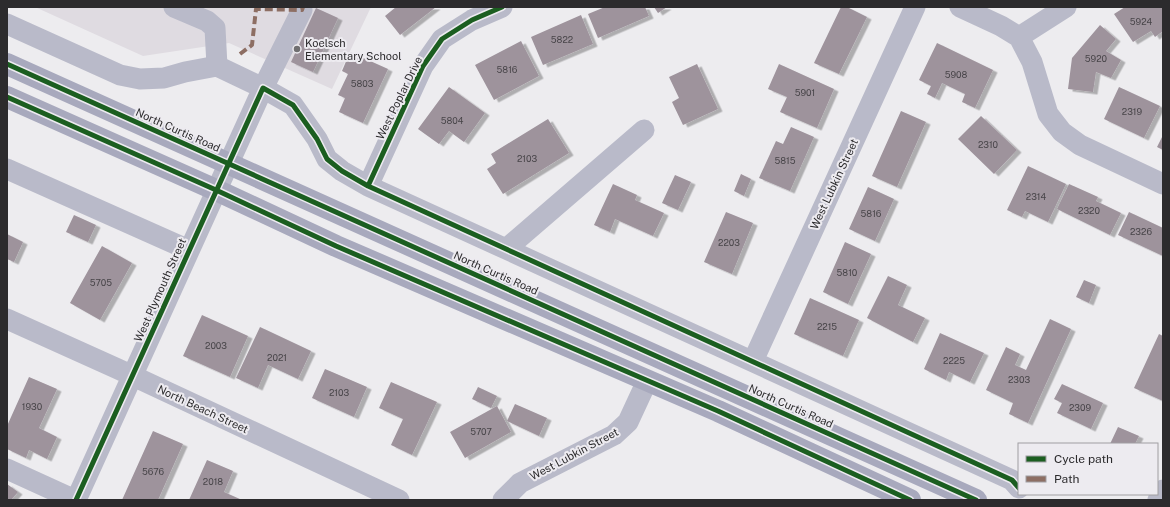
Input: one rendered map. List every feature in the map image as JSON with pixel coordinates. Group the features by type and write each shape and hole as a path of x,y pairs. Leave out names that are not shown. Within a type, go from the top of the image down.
{"main road":[{"name":"North Curtis Road","path":"7,64 976,500"},
{"path":"7,97 216,190 336,246 718,411 910,500"}],"street":[{"path":"174,7 207,21 215,28 217,66"},
{"name":"West Poplar Drive","path":"368,186 423,66 442,40 472,20 502,7"},
{"name":"West Lubkin Street","path":"753,361 915,7"},
{"path":"960,7 1001,26 1019,37 1032,62 1048,114 1062,132 1080,145 1163,184"},
{"path":"1019,37 1066,7"},
{"name":"West Plymouth Street","path":"75,500 263,88 302,10"},
{"path":"7,24 120,75 140,79 164,78 185,72 217,66 263,88 293,105 317,139 327,159 342,172 368,186 1012,480 1018,487"},
{"path":"506,249 644,130"},
{"path":"7,169 189,250"},
{"name":"North Beach Street","path":"7,319 399,500"},
{"name":"West Lubkin Street","path":"504,500 520,483 614,434 628,422 647,381"},
{"path":"7,469 75,500"},
{"path":"1158,500 1163,490"}],"shaded area":[{"name":"Koelsch Elementary School","path":"35,7 371,7 332,89 229,43 143,56"}],"building":[{"path":"396,7 436,7 400,35 385,16"},
{"path":"605,7 645,7 649,16 598,38 588,14"},
{"path":"654,7 667,7 658,13"},
{"path":"841,7 847,7 867,17 839,74 814,63"},
{"path":"1125,7 1163,7 1163,31 1155,37 1151,31 1133,42 1114,14"},
{"path":"316,8 338,18 313,72 291,62"},
{"path":"581,15 593,44 543,65 531,37"},
{"path":"1100,25 1116,39 1106,51 1121,60 1111,78 1096,72 1093,92 1068,89 1072,58"},
{"path":"521,41 539,76 494,100 475,65"},
{"path":"937,43 993,70 975,108 962,102 965,94 942,83 935,98 927,94 931,86 919,80"},
{"path":"350,52 388,69 363,123 339,112 345,98 338,95 348,74 342,71"},
{"path":"697,64 718,109 683,125 672,102 679,98 669,77"},
{"path":"779,64 834,89 817,128 780,112 787,97 768,89"},
{"path":"449,87 485,113 464,142 449,131 439,144 418,129"},
{"path":"1119,87 1160,106 1144,138 1104,119"},
{"path":"901,111 926,122 897,187 872,176"},
{"path":"981,116 1017,150 994,174 958,139"},
{"path":"548,119 569,153 503,194 487,169 496,163 491,154"},
{"path":"791,127 814,137 790,191 759,178 776,141 783,144"},
{"path":"1163,135 1163,150 1157,147"},
{"path":"1028,166 1066,184 1048,222 1025,211 1022,217 1007,210"},
{"path":"741,174 751,179 744,196 734,191"},
{"path":"675,175 691,182 678,210 662,203"},
{"path":"613,184 637,195 635,200 664,213 653,236 615,219 610,232 594,225"},
{"path":"1069,184 1098,197 1096,201 1121,213 1110,235 1057,209"},
{"path":"868,187 894,199 875,241 849,229"},
{"path":"726,212 753,223 732,274 704,262"},
{"path":"1129,212 1163,228 1163,256 1118,235"},
{"path":"74,215 96,225 88,242 66,232"},
{"path":"7,234 23,242 14,262 7,259"},
{"path":"845,242 871,254 848,304 823,292"},
{"path":"102,246 132,263 100,320 70,303"},
{"path":"888,276 907,285 898,305 925,318 913,342 867,318"},
{"path":"1084,280 1096,285 1089,303 1076,297"},
{"path":"810,298 859,320 843,356 794,334"},
{"path":"202,315 248,336 230,377 183,356"},
{"path":"1050,319 1071,329 1028,423 1009,414 1013,403 986,390 1006,347 1020,354 1015,365 1026,370"},
{"path":"260,327 311,351 298,379 268,365 258,388 236,378"},
{"path":"940,333 984,353 970,382 949,372 946,380 924,369"},
{"path":"1159,334 1163,336 1163,401 1134,388"},
{"path":"325,369 367,387 354,417 312,398"},
{"path":"29,377 57,389 39,428 57,437 47,459 29,450 26,458 7,449 7,426"},
{"path":"391,382 437,402 412,455 391,445 403,419 379,408"},
{"path":"1062,384 1103,403 1091,429 1057,413 1062,403 1054,399"},
{"path":"478,387 497,396 491,408 472,399"},
{"path":"515,404 547,418 539,436 507,421"},
{"path":"497,406 511,432 465,458 450,432"},
{"path":"1118,427 1139,436 1136,443 1110,443"},
{"path":"153,431 183,444 158,500 122,500"},
{"path":"207,460 233,471 224,492 242,500 189,500"},
{"path":"7,484 18,492 11,500 7,500"}],"marked path":[{"path":"240,54 252,45 256,9 302,10 303,7"}],"cycle path":[{"path":"368,186 423,66 442,39 472,20 502,7"},
{"path":"7,64 976,500"},
{"path":"76,500 263,88 293,105 317,139 327,159 342,171 368,186 1012,480 1018,487"},
{"path":"7,97 216,190 336,246 718,411 910,500"}],"place":[{"name":"Koelsch Elementary School","path":"297,49"}]}
